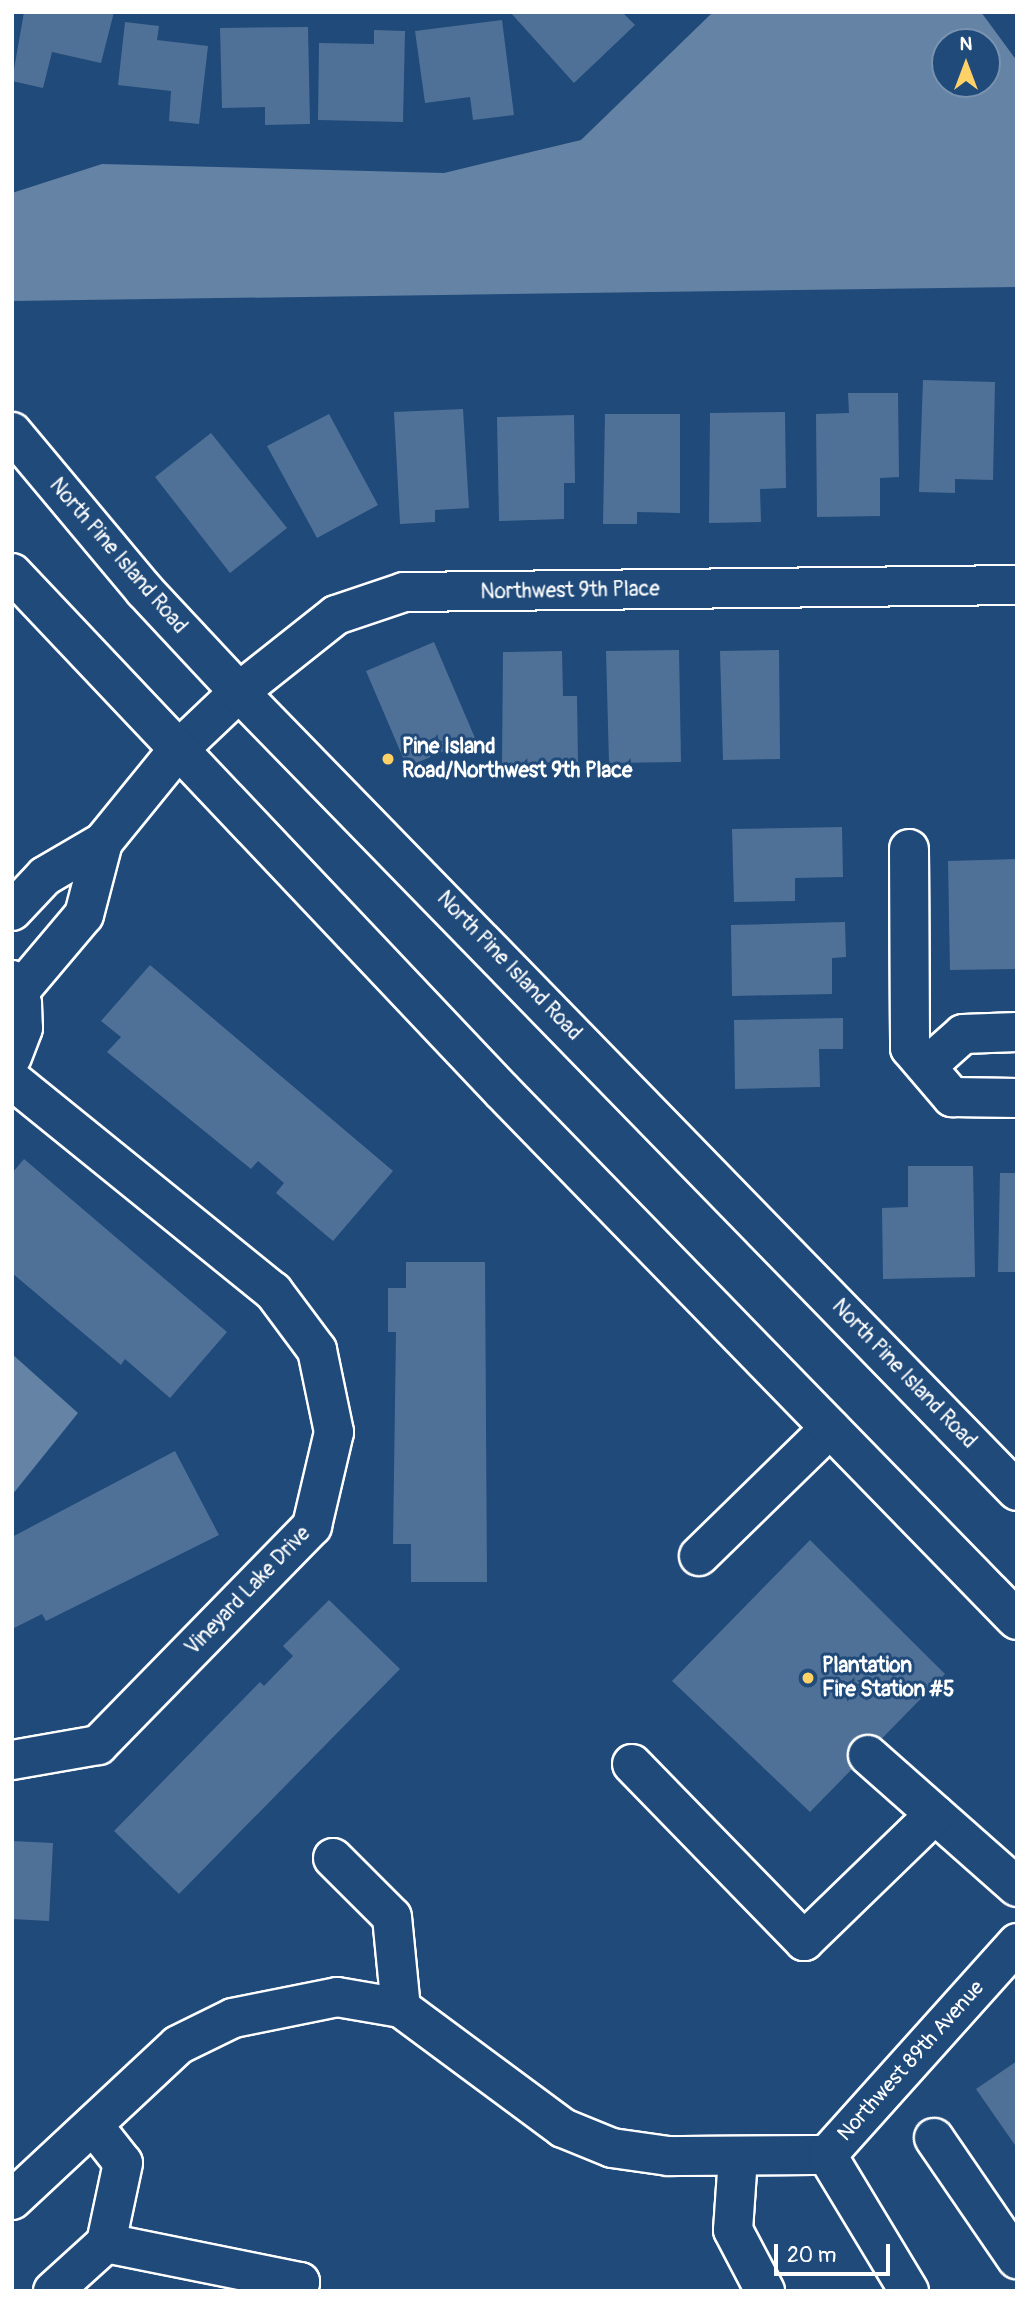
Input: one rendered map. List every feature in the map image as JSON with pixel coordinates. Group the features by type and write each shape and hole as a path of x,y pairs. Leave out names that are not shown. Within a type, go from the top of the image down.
{"street":[{"name":"North Pine Island Road","path":"12,432 144,590 239,692 1017,1491"},
{"path":"12,573 177,751 1017,1620"},
{"name":"Northwest 9th Place","path":"103,842 177,751 239,692 336,615 404,592 1017,585"},
{"path":"12,911 45,876 103,842"},
{"path":"12,1057 23,1028 15,987 84,915 103,842"},
{"path":"909,849 911,1048 951,1097 1017,1098"},
{"path":"927,1066 963,1034 1017,1032"},
{"name":"Vineyard Lake Drive","path":"12,1080 273,1291 317,1350 334,1432 312,1527 98,1745 12,1760"},
{"path":"699,1556 830,1428"},
{"path":"868,1755 1017,1887"},
{"path":"632,1764 804,1941 935,1814"},
{"path":"333,1858 392,1917 401,2008"},
{"name":"Northwest 89th Avenue","path":"899,2287 827,2155 1017,1943"},
{"path":"12,2200 178,2045 233,2018 337,1997 401,2008 563,2128 611,2148 738,2157 827,2155"},
{"path":"53,2291 106,2243 123,2163 93,2125"},
{"path":"934,2138 1017,2259"},
{"path":"738,2157 733,2230 765,2291"},
{"path":"106,2243 300,2282 298,2291"}],"water":[{"path":"713,12 981,12 993,28 931,28 931,98 1001,98 1001,39 1017,61 1017,287 12,301 12,193 102,164 444,173 581,140"},
{"path":"12,1354 78,1413 12,1495"}],"building":[{"path":"24,12 114,12 101,63 52,52 43,88 12,81"},
{"path":"510,12 622,12 635,25 574,83"},
{"path":"502,20 514,115 473,120 470,97 425,103 415,31"},
{"path":"125,22 159,26 157,40 208,46 199,124 169,121 171,91 118,85"},
{"path":"308,27 310,124 265,125 265,107 222,108 220,28"},
{"path":"374,30 405,31 403,122 318,120 319,43 374,44"},
{"path":"923,380 995,382 993,480 955,479 955,493 919,492"},
{"path":"848,393 898,393 899,477 880,478 880,516 817,517 816,414 849,413"},
{"path":"463,409 469,508 435,510 435,522 400,524 394,412"},
{"path":"785,412 786,488 760,489 761,522 709,523 710,413"},
{"path":"329,414 378,505 317,538 267,446"},
{"path":"605,414 680,414 680,513 637,512 637,524 603,524"},
{"path":"574,415 575,483 564,483 564,519 499,521 497,417"},
{"path":"211,433 287,528 230,573 155,477"},
{"path":"434,642 475,738 407,767 366,671"},
{"path":"679,650 681,762 609,763 606,651"},
{"path":"779,650 780,759 723,760 720,651"},
{"path":"562,651 563,696 577,696 578,762 502,763 503,652"},
{"path":"842,827 843,877 795,878 795,901 734,902 732,829"},
{"path":"1017,859 1017,969 950,970 948,861"},
{"path":"845,922 846,957 832,958 832,994 732,996 731,925"},
{"path":"150,965 393,1171 333,1241 276,1193 284,1183 258,1161 251,1169 107,1052 121,1037 101,1021"},
{"path":"843,1018 843,1049 819,1049 820,1087 735,1089 734,1020"},
{"path":"24,1159 227,1332 170,1398 125,1359 121,1365 12,1273 12,1173"},
{"path":"908,1166 973,1166 975,1277 883,1279 882,1208 908,1207"},
{"path":"1000,1173 1017,1173 1017,1272 998,1272"},
{"path":"406,1262 485,1262 487,1582 411,1582 411,1544 393,1544 396,1332 388,1332 388,1288 406,1288"},
{"path":"175,1451 219,1535 46,1621 42,1614 12,1629 12,1537"},
{"name":"Plantation Fire Station #5","path":"810,1540 945,1674 810,1812 672,1681"},
{"path":"329,1600 400,1669 179,1894 114,1831 260,1682 264,1686 293,1656 283,1646"},
{"path":"12,1841 53,1843 49,1921 12,1919"},
{"path":"1017,2061 1017,2148 976,2089"}],"place":[{"name":"Pine Island Road/Northwest 9th Place","path":"388,759"},
{"name":"Plantation Fire Station #5","path":"808,1678"}]}
